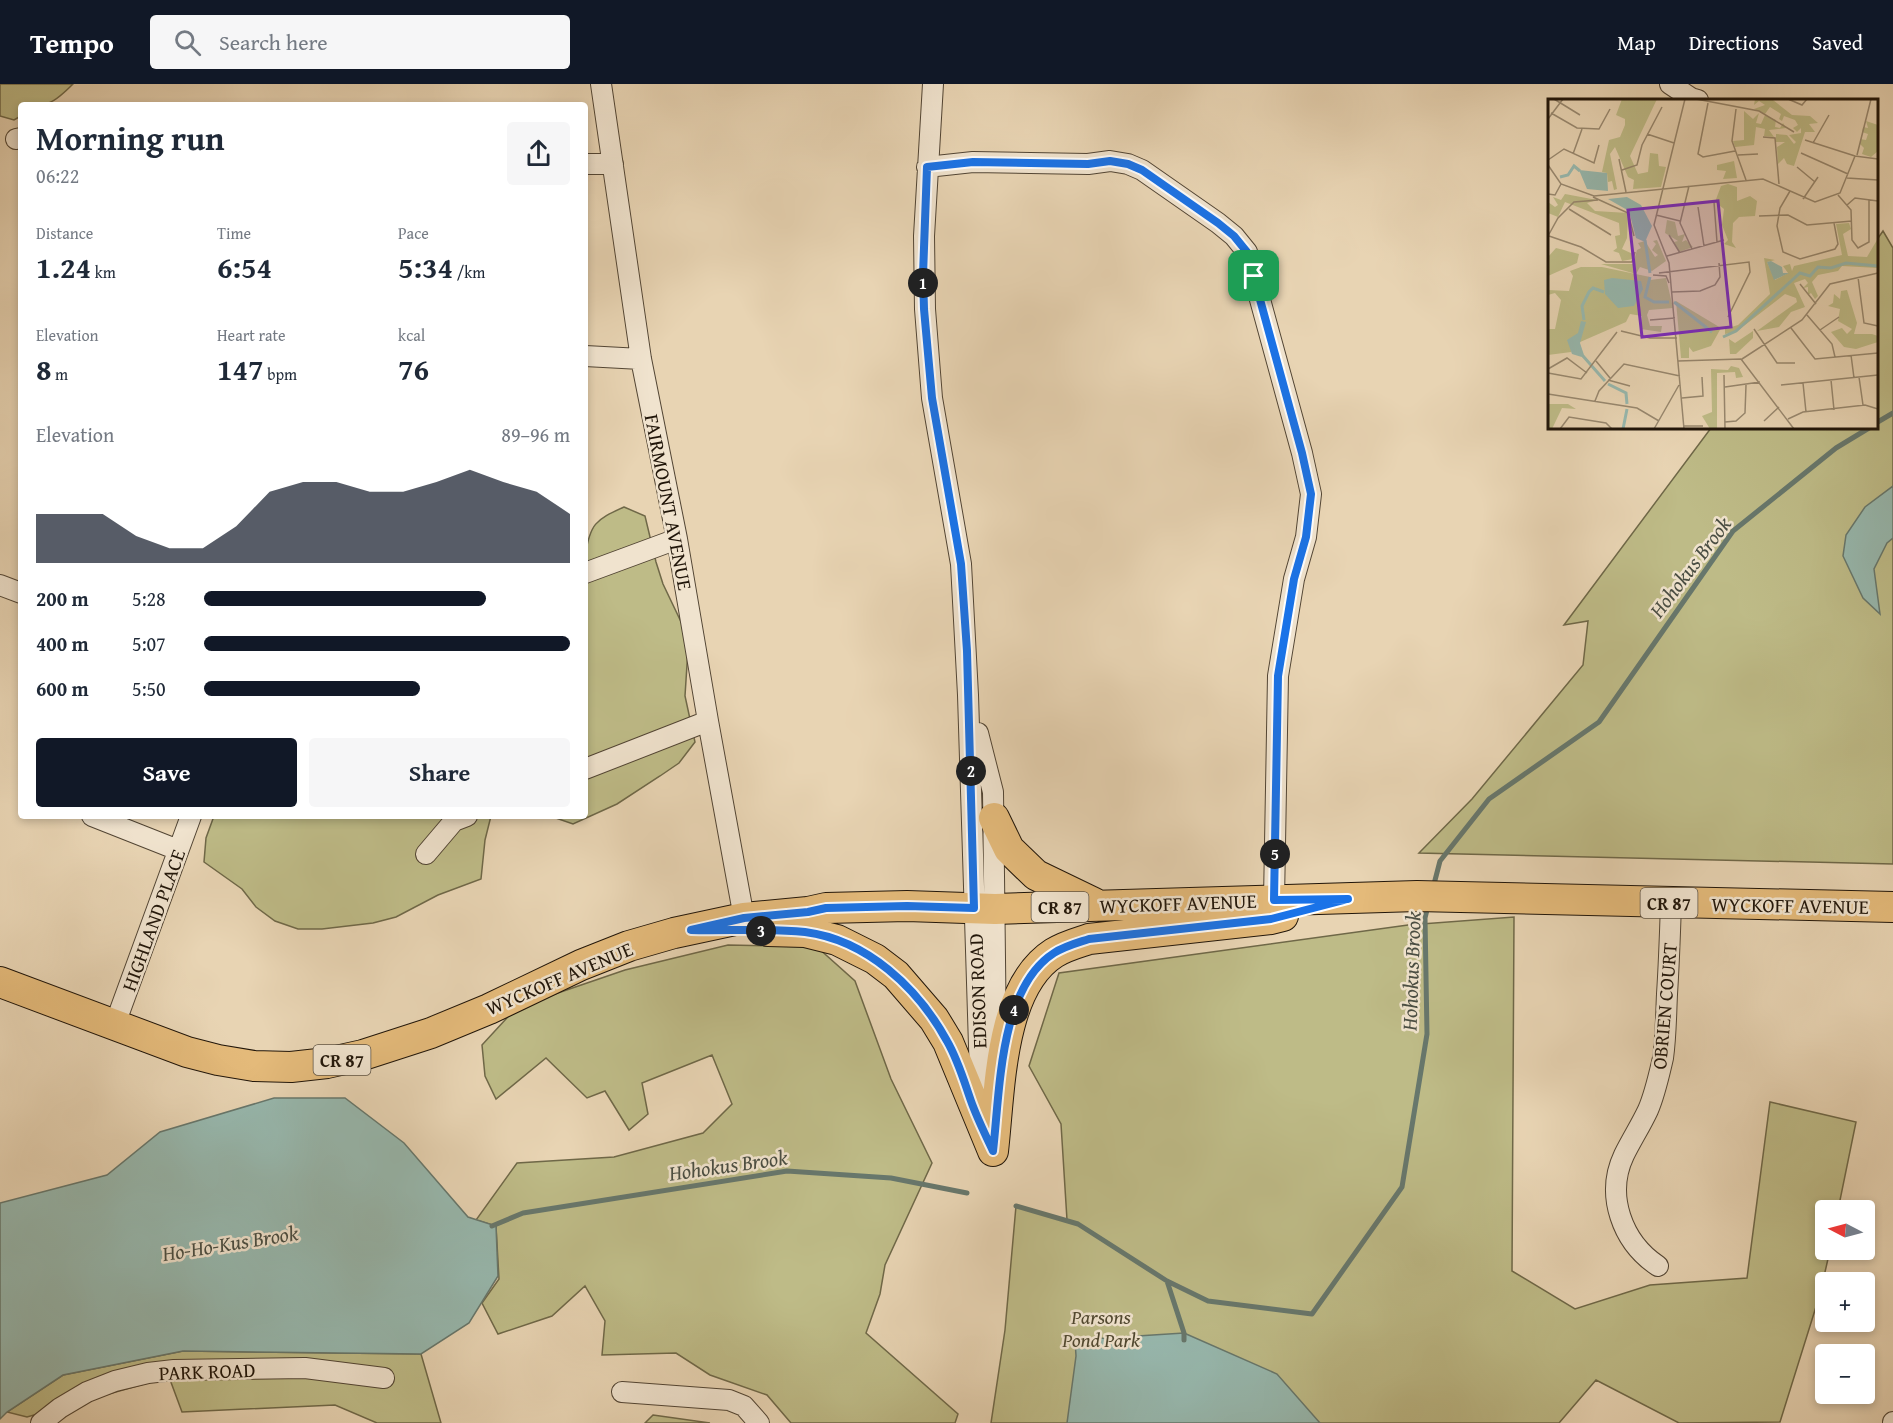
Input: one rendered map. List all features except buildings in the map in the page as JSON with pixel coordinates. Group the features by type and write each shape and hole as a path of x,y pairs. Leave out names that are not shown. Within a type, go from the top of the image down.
{"main road":[{"path":"994,818 1009,849 1036,875 1099,905"},
{"name":"WYCKOFF AVENUE","path":"0,982 188,1052 218,1060 291,1067 327,1063 363,1055 431,1033 489,1009 581,965 630,946 744,918 845,907 984,908 1432,896 1893,907"},
{"path":"993,1151 1007,1031 1019,994 1039,965 1054,953 1089,939 1271,919 1348,899"},
{"path":"691,930 805,932 837,940 875,959 897,975 913,992 943,1034 960,1068 993,1151"}],"street":[{"name":"FAIRMOUNT AVENUE","path":"601,84 641,360 677,539 744,918"},
{"name":"EDISON ROAD","path":"933,84 923,275 932,398 961,564 984,908 996,1024 993,1151"},
{"path":"1670,84 1694,99"},
{"path":"927,167 973,162 1088,164 1110,161 1128,164 1142,170 1218,223 1234,236 1247,252 1311,494 1306,537 1294,579 1278,676 1274,900"},
{"path":"588,164 613,164"},
{"path":"588,357 641,360"},
{"path":"588,572 677,539"},
{"path":"0,585 18,592"},
{"name":"EDISON ROAD","path":"968,695 993,792 994,818 984,908"},
{"path":"588,768 708,721"},
{"path":"100,819 178,850"},
{"name":"HIGHLAND PLACE","path":"115,1024 189,819"},
{"path":"426,854 454,821 459,819"},
{"name":"OBRIEN COURT","path":"1658,1266 1636,1247 1625,1230 1618,1212 1616,1192 1618,1174 1624,1155 1649,1108 1659,1076 1665,1044 1671,903"},
{"name":"PARK ROAD","path":"41,1423 60,1408 87,1392 114,1381 148,1373 174,1370 305,1368 384,1378"},
{"path":"622,1392 729,1400 744,1406 759,1423"}],"green space":[{"path":"0,84 73,84 50,102 18,102 18,118 14,120 0,116"},
{"path":"1883,231 1893,248 1893,864 1419,853 1472,799 1583,665 1588,621 1564,625 1710,429 1878,429 1878,238"},
{"path":"624,507 645,516 663,584 683,626 688,649 685,696 695,742 679,763 617,804 588,817 588,542 596,524"},
{"path":"213,819 490,819 485,840 481,879 438,895 396,917 373,923 322,929 298,929 275,921 256,907 242,889 204,862 206,838"},
{"path":"559,819 584,819 573,824"},
{"name":"Parsons Pond Park","path":"1514,917 1512,1271 1575,1309 1650,1285 1747,1278 1770,1102 1856,1122 1840,1200 1815,1200 1815,1260 1828,1260 1825,1272 1815,1272 1815,1310 1780,1422 1679,1423 1596,1380 1559,1423 991,1423 1005,1330 1016,1206 1067,1220 1061,1124 1029,1066 1059,973 1408,925"},
{"path":"728,945 817,947 855,981 891,1079 932,1163 885,1265 880,1294 866,1333 958,1414 955,1423 791,1423 767,1395 710,1375 676,1353 602,1355 605,1321 585,1286 552,1316 498,1334 482,1303 499,1279 496,1226 476,1220 517,1163 614,1157 703,1133 732,1104 712,1055 642,1083 648,1114 629,1130 605,1091 587,1098 546,1058 496,1099 485,1076 482,1045 517,1007 625,970"},
{"path":"183,1351 421,1354 441,1423 377,1423 335,1405 182,1412 169,1377 27,1417 7,1412 63,1375"},
{"path":"653,1415 710,1423 645,1423"}],"water":[{"path":"1893,486 1893,538 1887,543 1874,569 1880,614 1863,598 1843,556 1846,535 1865,507"},
{"name":"Ho-Ho-Kus Brook","path":"274,1098 345,1098 404,1143 468,1217 496,1226 498,1276 469,1323 421,1354 183,1351 63,1375 0,1419 0,1203 107,1175 160,1132"},
{"path":"1184,1333 1277,1374 1320,1423 1067,1423 1076,1356 1075,1340"}],"waterway":[{"name":"Hohokus Brook","path":"1878,422 1893,413"},
{"name":"Hohokus Brook","path":"1433,888 1440,861 1489,799 1599,722 1733,531 1836,448 1867,429"},
{"name":"Hohokus Brook","path":"1016,1206 1078,1224 1167,1281 1208,1301 1312,1314 1402,1187 1427,1034 1425,918 1428,906"},
{"name":"Hohokus Brook","path":"492,1226 523,1213 787,1171 891,1178 967,1193"},
{"path":"1167,1281 1184,1333 1184,1340"}],"route":[{"path":"1110,161 1128,164 1142,170 1234,236 1247,252 1254,276 1311,494 1306,537 1294,579 1278,676 1274,900 1348,899 1271,919 1089,939 1054,953 1039,965 1019,994 1007,1031 993,1151 948,1042 934,1019 897,975 875,959 837,940 805,932 691,930 744,918 826,908 907,906 974,908 967,651 961,564 932,398 924,309 927,167 973,162 1088,164 1110,161"}]}
